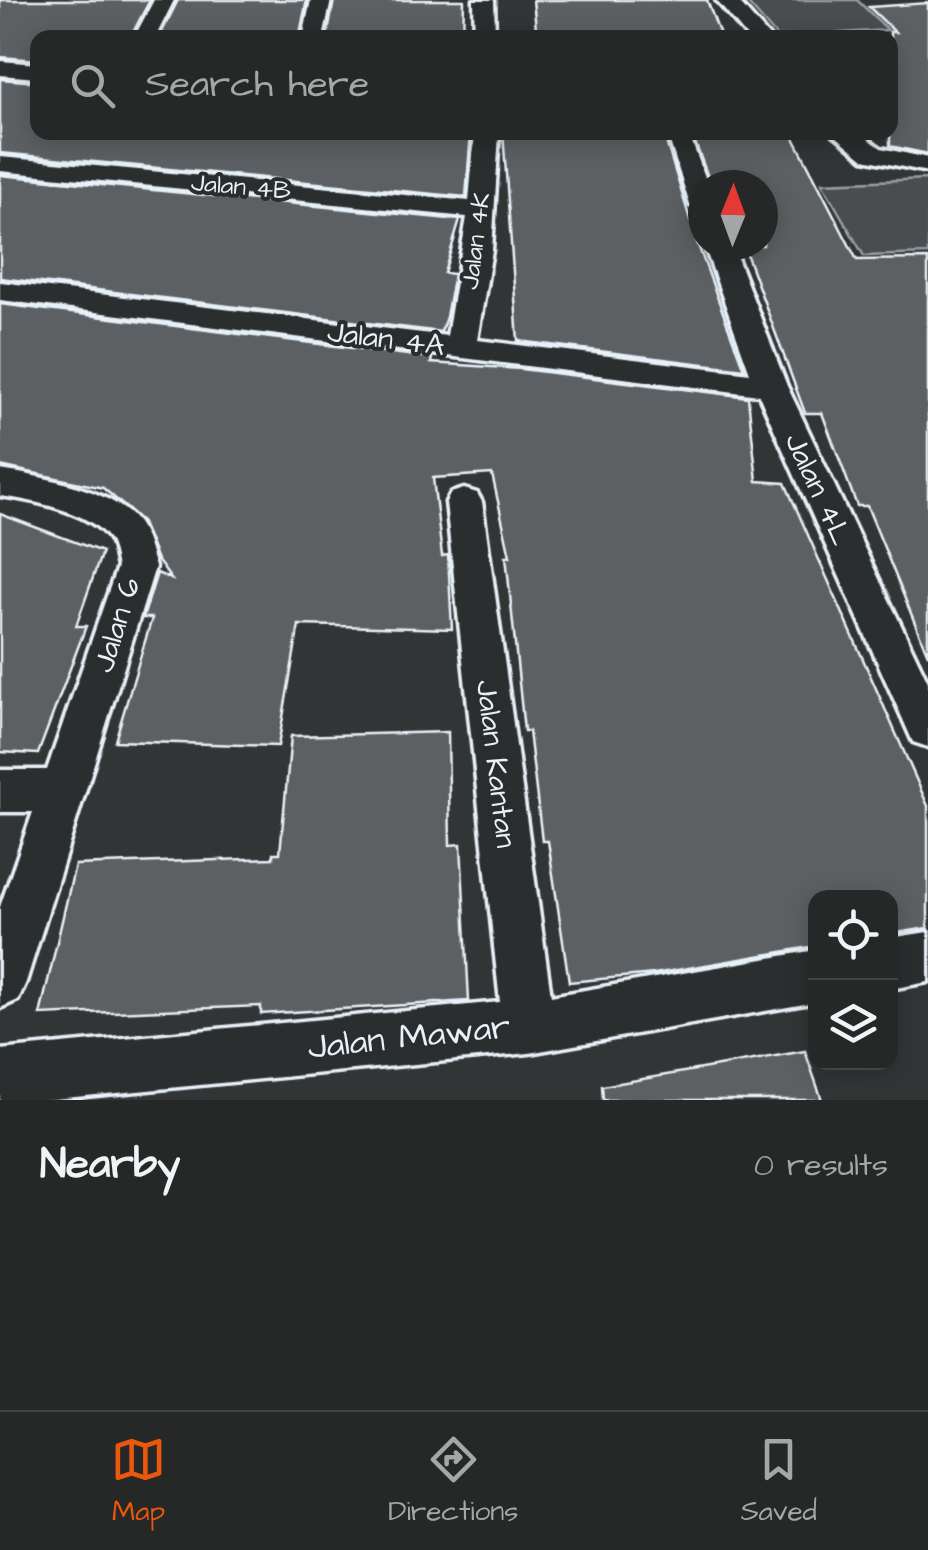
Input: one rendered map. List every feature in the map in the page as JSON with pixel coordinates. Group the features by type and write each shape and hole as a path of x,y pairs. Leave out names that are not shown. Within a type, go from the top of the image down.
{"street":[{"path":"148,30 164,0"},
{"path":"315,30 321,0"},
{"path":"484,0 485,30"},
{"path":"726,0 753,30"},
{"path":"0,68 30,70"},
{"name":"Jalan 4K","path":"460,348 481,210 486,140"},
{"path":"679,140 690,170"},
{"path":"854,140 873,154 928,165"},
{"name":"Jalan 4B","path":"0,164 481,210"},
{"name":"Jalan 4L","path":"724,260 771,386 928,728"},
{"name":"Jalan 4A","path":"0,291 771,386"},
{"name":"Jalan 6","path":"0,483 23,486 90,508 124,530 136,566 0,982"},
{"name":"Jalan Kantan","path":"464,502 529,1026"},
{"path":"0,791 64,790"},
{"path":"898,963 928,957"},
{"name":"Jalan Mawar","path":"0,1076 529,1026 808,977"}],"shaded area":[{"path":"745,0 857,0 888,30 771,30"},
{"path":"928,179 928,254 864,256 822,183"}],"building":[{"path":"0,0 150,0 134,30 30,30 30,59 0,57"},
{"path":"178,0 307,0 301,30 163,30"},
{"path":"334,0 464,0 463,30 328,30"},
{"path":"533,0 707,0 718,30 536,30"},
{"path":"928,3 928,154 890,146 890,140 898,140 898,30 893,30 869,7"},
{"path":"0,79 30,81 30,140 470,140 466,197 0,153"},
{"path":"504,140 665,140 688,213 688,260 704,260 744,369 518,341"},
{"path":"694,140 795,140 857,260 928,259 928,655 867,506 857,506 822,413 805,413 749,260 778,260 778,170 705,170"},
{"path":"0,175 460,220 444,273 454,274 441,332 0,278"},
{"path":"0,304 432,358 431,363 521,369 748,397 757,481 785,483 928,806 928,928 898,933 898,890 808,890 808,947 654,974 569,982 548,841 542,841 529,731 524,731 506,556 510,556 492,474 433,478 442,556 448,555 452,629 299,625 278,746 115,741 152,618 143,618 157,573 171,579 157,560 141,521 103,488 0,466"},
{"path":"0,514 102,552 76,626 86,626 38,754 0,752"},
{"path":"448,732 450,845 461,844 469,1001 261,1014 261,1006 40,1015 75,865 273,858 273,853 280,853 291,736"},
{"path":"805,1051 808,1070 812,1070 822,1100 603,1100 602,1086"}]}
